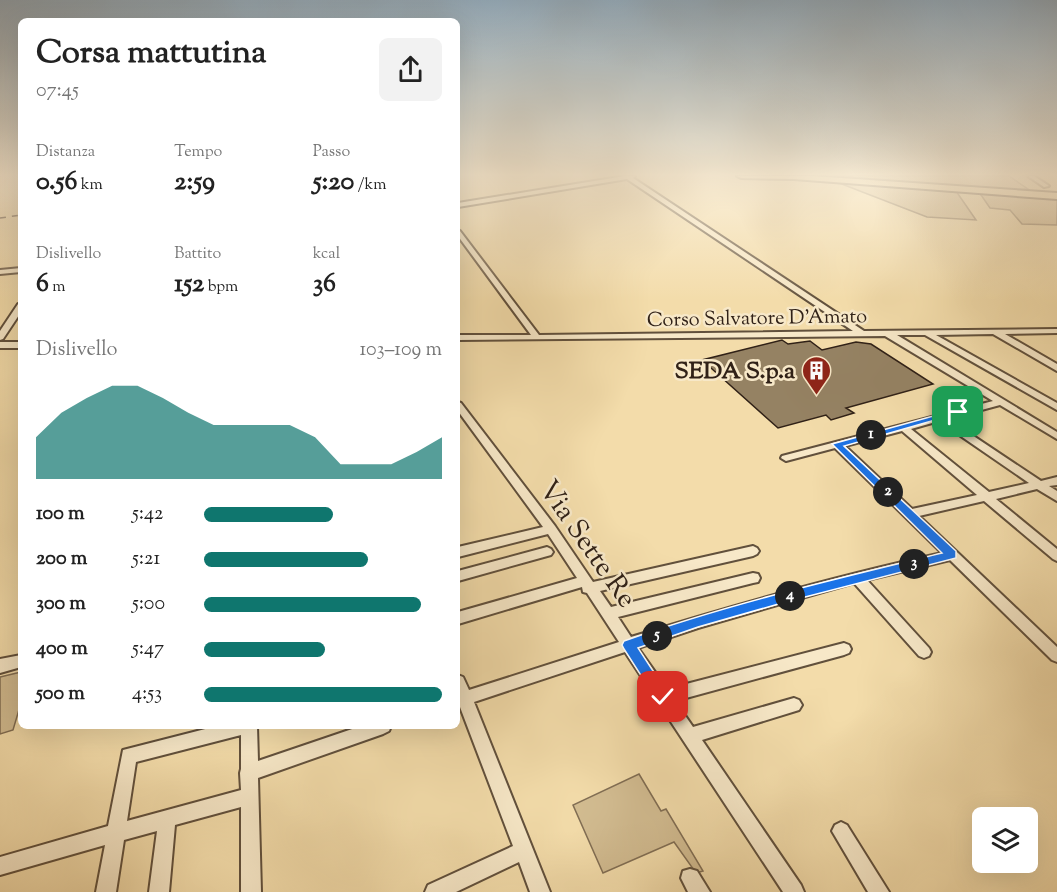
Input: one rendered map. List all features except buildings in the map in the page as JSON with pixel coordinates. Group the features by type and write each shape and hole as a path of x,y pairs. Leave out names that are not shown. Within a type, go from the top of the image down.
{"street":[{"path":"689,218 863,334"},
{"path":"460,235 537,337"},
{"path":"0,272 18,270"},
{"path":"0,337 18,310"},
{"name":"Corso Salvatore D'Amato","path":"460,338 1057,331"},
{"path":"925,332 1057,407"},
{"path":"995,332 1057,368"},
{"path":"887,333 1057,436"},
{"path":"0,345 18,345"},
{"path":"786,458 1001,402"},
{"name":"Via Sette Re","path":"460,408 551,529 794,892"},
{"path":"939,417 1057,497"},
{"path":"903,427 1057,556"},
{"path":"837,444 1057,656"},
{"path":"910,514 1057,481"},
{"path":"460,552 551,529"},
{"path":"460,617 586,584 753,551"},
{"path":"460,575 547,552"},
{"path":"540,892 525,850 460,694 857,577 952,555"},
{"path":"857,577 924,651"},
{"path":"607,614 753,578"},
{"path":"663,697 844,649"},
{"path":"0,666 18,662"},
{"path":"689,736 794,705"},
{"path":"106,892 129,756 236,729"},
{"path":"248,729 251,892"},
{"path":"248,773 374,729"},
{"path":"0,866 249,796"},
{"path":"159,892 167,819"},
{"path":"841,831 879,892"},
{"path":"435,892 525,850"}],"shaded area":[{"path":"937,218 974,218 976,220"},
{"path":"1017,218 1057,218 1057,225 1022,224"},
{"path":"18,673 18,713 13,730 0,734 0,677"},
{"path":"639,774 661,811 666,809 703,871 696,873 674,842 603,873 573,805"}],"place":[{"name":"SEDA S.p.a","path":"816,396"}],"route":[{"path":"663,697 628,645 698,622 857,577 952,555 837,444 958,412"}]}
